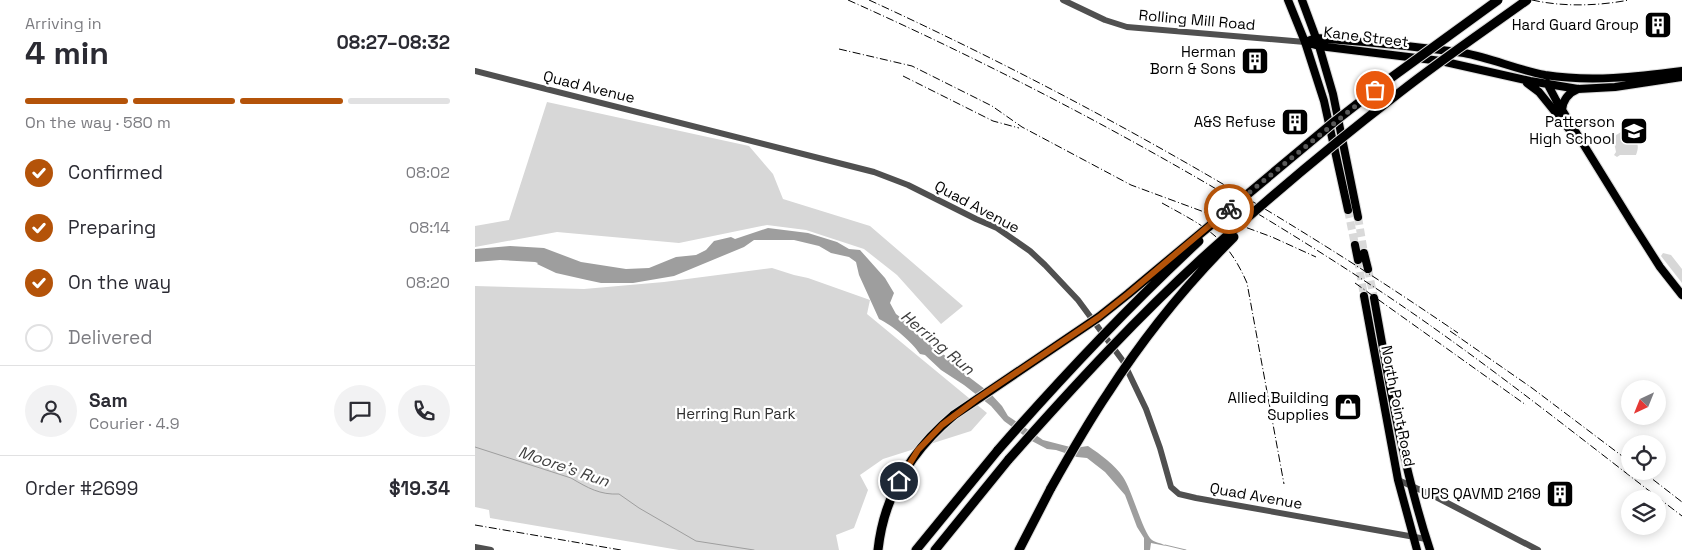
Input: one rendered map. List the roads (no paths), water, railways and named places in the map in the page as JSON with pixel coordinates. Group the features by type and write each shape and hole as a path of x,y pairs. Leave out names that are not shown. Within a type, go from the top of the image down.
{"highway":[{"path":"878,550 882,525 891,497 908,465 929,437 954,415 1106,311 1299,150 1381,86 1498,0"},
{"path":"938,546 1009,460 1084,376 1210,251 1282,188 1399,92 1527,0"},
{"path":"917,550 998,450 1074,366 1162,276 1299,150"},
{"path":"1019,550 1051,488 1108,393 1155,328 1215,256 1282,188"}],"main road":[{"path":"1288,0 1305,42 1325,102 1348,210"},
{"path":"1302,0 1333,94 1358,217"},
{"name":"Kane Street","path":"1305,42 1386,43 1466,54 1540,74 1581,78 1649,75 1682,70"},
{"name":"Kane Street","path":"1317,42 1441,61 1549,85 1578,89 1615,87 1682,77"},
{"path":"1540,74 1549,85 1562,110 1660,267 1682,296"},
{"path":"1550,106 1545,95 1549,85 1557,76"},
{"path":"1519,78 1534,87 1585,147"},
{"path":"1562,110 1565,98 1578,89"},
{"path":"1328,118 1337,116"},
{"path":"1355,246 1358,260"},
{"path":"1364,253 1368,269"},
{"name":"North Point Road","path":"1364,296 1398,480 1417,550"},
{"name":"North Point Road","path":"1374,298 1387,372 1412,487 1429,550"},
{"path":"1378,373 1387,372"},
{"path":"1386,418 1397,416"}],"street":[{"name":"Rolling Mill Road","path":"1063,0 1105,20 1127,27 1305,42"},
{"name":"Quad Avenue","path":"475,71 874,172 908,185 997,228 1029,251 1078,300 1123,361 1146,409 1160,448 1169,482 1176,492 1196,498 1426,539"},
{"path":"1398,480 1434,496 1538,550"},
{"path":"475,547 491,550"}],"waterway":[{"name":"Moore's Run","path":"475,447 571,478 600,492 619,494 639,508 696,541 754,550"},
{"path":"1165,545 1186,550"}],"tunnel":[{"path":"1348,210 1355,245"},
{"path":"1358,217 1364,253"},
{"path":"1358,260 1364,296"},
{"path":"1368,269 1374,298"}],"railway":[{"path":"848,0 918,32 1057,101 1125,137 1259,214 1427,323 1501,377 1682,516"},
{"path":"869,0 1021,74 1170,154 1316,240 1458,333"},
{"path":"1532,0 1556,4 1581,5 1629,0"},
{"path":"839,49 912,66 992,106 1022,127 1131,185 1272,237 1316,257"},
{"path":"903,76 993,121 1019,128"},
{"path":"1162,203 1213,234 1231,254 1247,283 1284,484"},
{"path":"1355,283 1526,405"},
{"path":"1450,331 1532,388 1621,455"},
{"path":"1654,480 1682,502"},
{"path":"475,525 621,550"}],"place":[{"name":"Hard Guard Group","path":"1658,25"},
{"name":"Herman Born & Sons","path":"1255,61"},
{"name":"A&S Refuse","path":"1295,122"},
{"name":"Patterson High School","path":"1634,131"},
{"name":"Allied Building Supplies","path":"1348,407"},
{"name":"UPS QAVMD 2169","path":"1560,494"}],"water label":[{"name":"Herring Run","path":"938,342"}],"park label":[{"name":"Herring Run Park","path":"736,414"}]}
